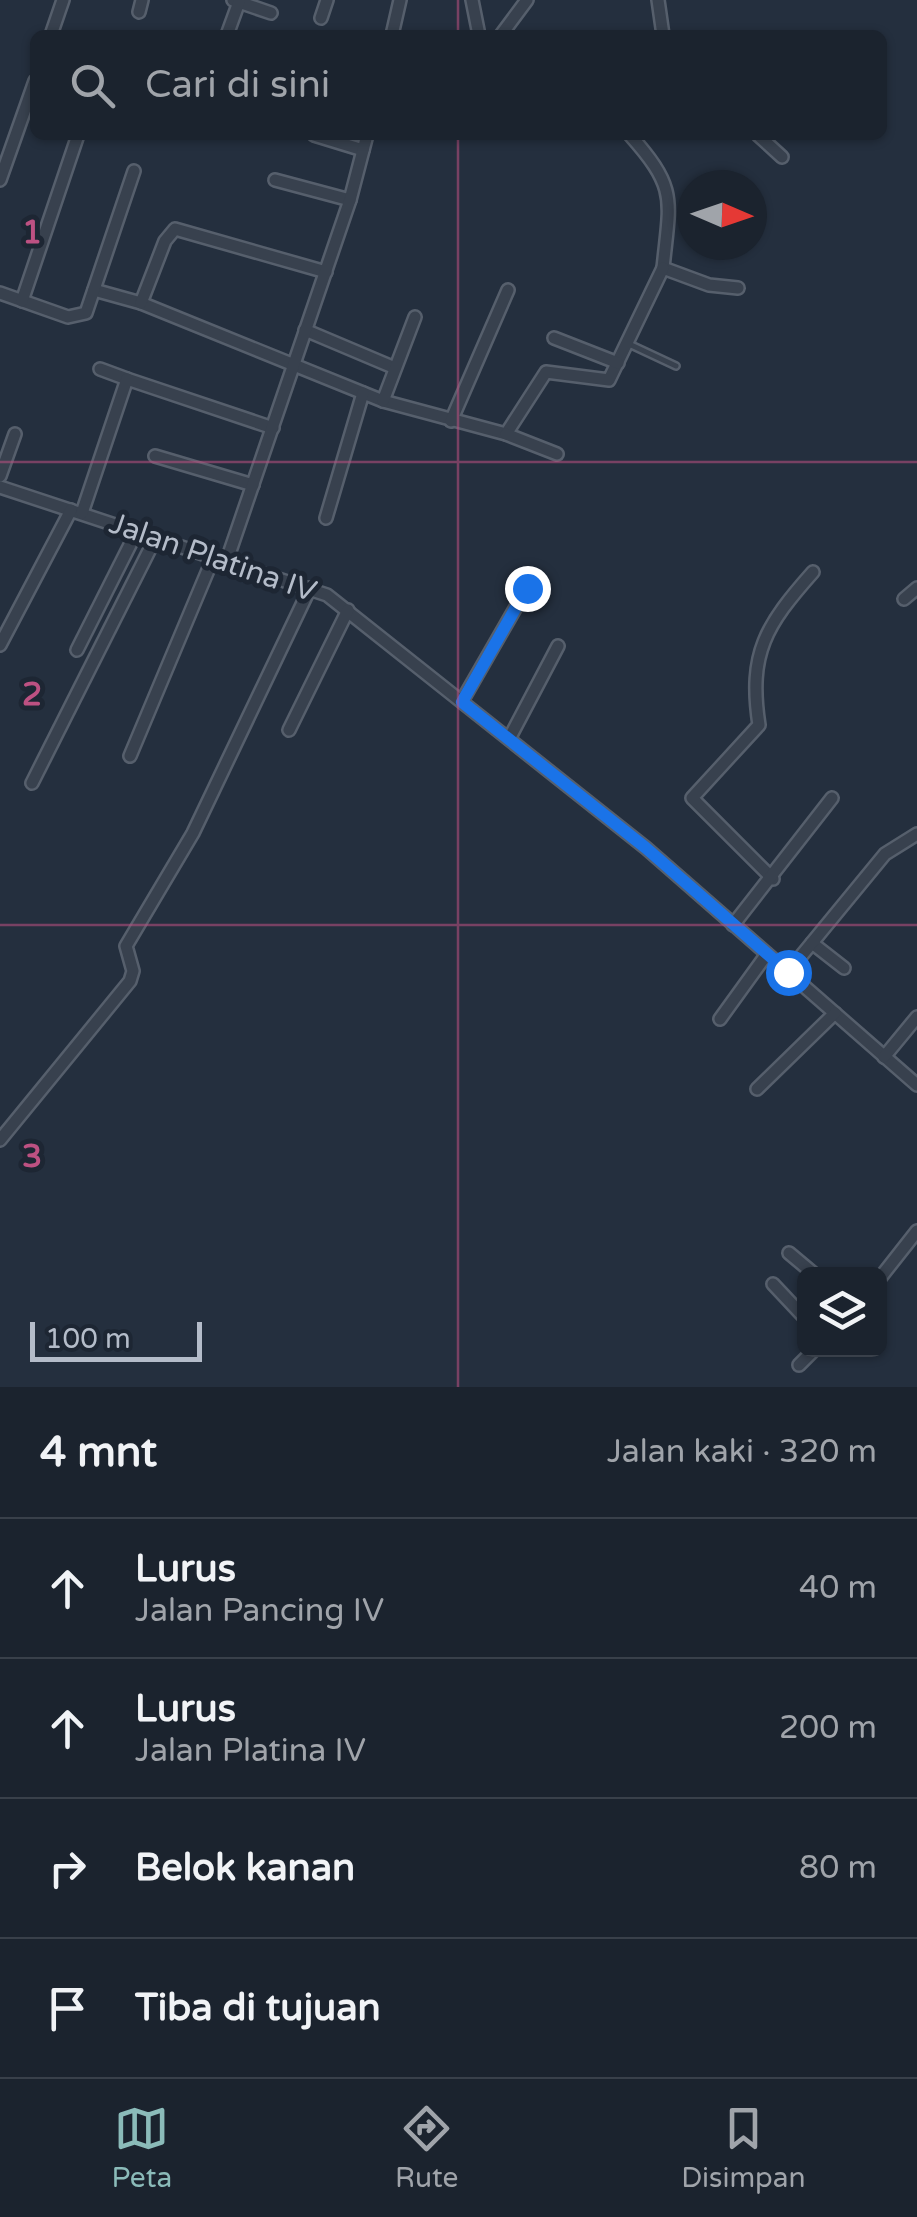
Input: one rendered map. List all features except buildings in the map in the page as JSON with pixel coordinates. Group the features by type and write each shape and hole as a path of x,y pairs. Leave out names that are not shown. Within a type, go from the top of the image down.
{"street":[{"path":"53,30 63,0"},
{"path":"322,18 326,0"},
{"path":"393,30 400,0"},
{"path":"472,0 479,30"},
{"path":"505,30 527,0"},
{"path":"658,0 662,30"},
{"path":"228,30 236,1 272,14"},
{"path":"0,180 3,160 30,92"},
{"path":"22,300 76,140"},
{"path":"330,140 363,150"},
{"path":"130,756 253,485 350,200 365,140"},
{"path":"506,434 546,372 609,380 663,268 669,214 666,180 634,140"},
{"path":"763,140 782,157"},
{"path":"0,293 76,318 86,313 134,172"},
{"path":"275,180 350,200"},
{"path":"141,303 165,240 175,229 326,272"},
{"path":"663,268 709,285 738,288"},
{"path":"94,290 141,303 382,400 506,434 557,454"},
{"path":"451,421 508,290"},
{"path":"382,400 415,318"},
{"path":"305,330 395,368"},
{"path":"554,338 618,363"},
{"path":"100,369 274,428"},
{"path":"0,644 77,512 128,378"},
{"path":"326,518 363,393"},
{"path":"0,476 15,434"},
{"path":"155,456 253,485"},
{"name":"Jalan Platina IV","path":"0,487 310,588 348,610 646,848 917,1085"},
{"path":"77,650 137,531"},
{"path":"32,782 156,537"},
{"path":"773,878 692,798 759,725 754,693 760,645 766,630 813,572"},
{"path":"0,1140 130,982 133,971 126,946 193,834 310,588"},
{"path":"462,702 527,588"},
{"path":"904,599 917,588"},
{"path":"289,730 348,610"},
{"path":"510,739 558,646"},
{"path":"734,925 832,798"},
{"path":"788,972 885,854 917,834"},
{"path":"812,943 844,968"},
{"path":"720,1018 767,954"},
{"path":"757,1089 834,1013"},
{"path":"884,1057 917,1016"},
{"path":"887,1269 917,1230"},
{"path":"789,1253 806,1267"},
{"path":"773,1284 797,1310"},
{"path":"799,1365 807,1357"}],"lane":[{"path":"628,343 676,366"}],"route":[{"path":"527,588 462,702 646,848 788,972"}]}
